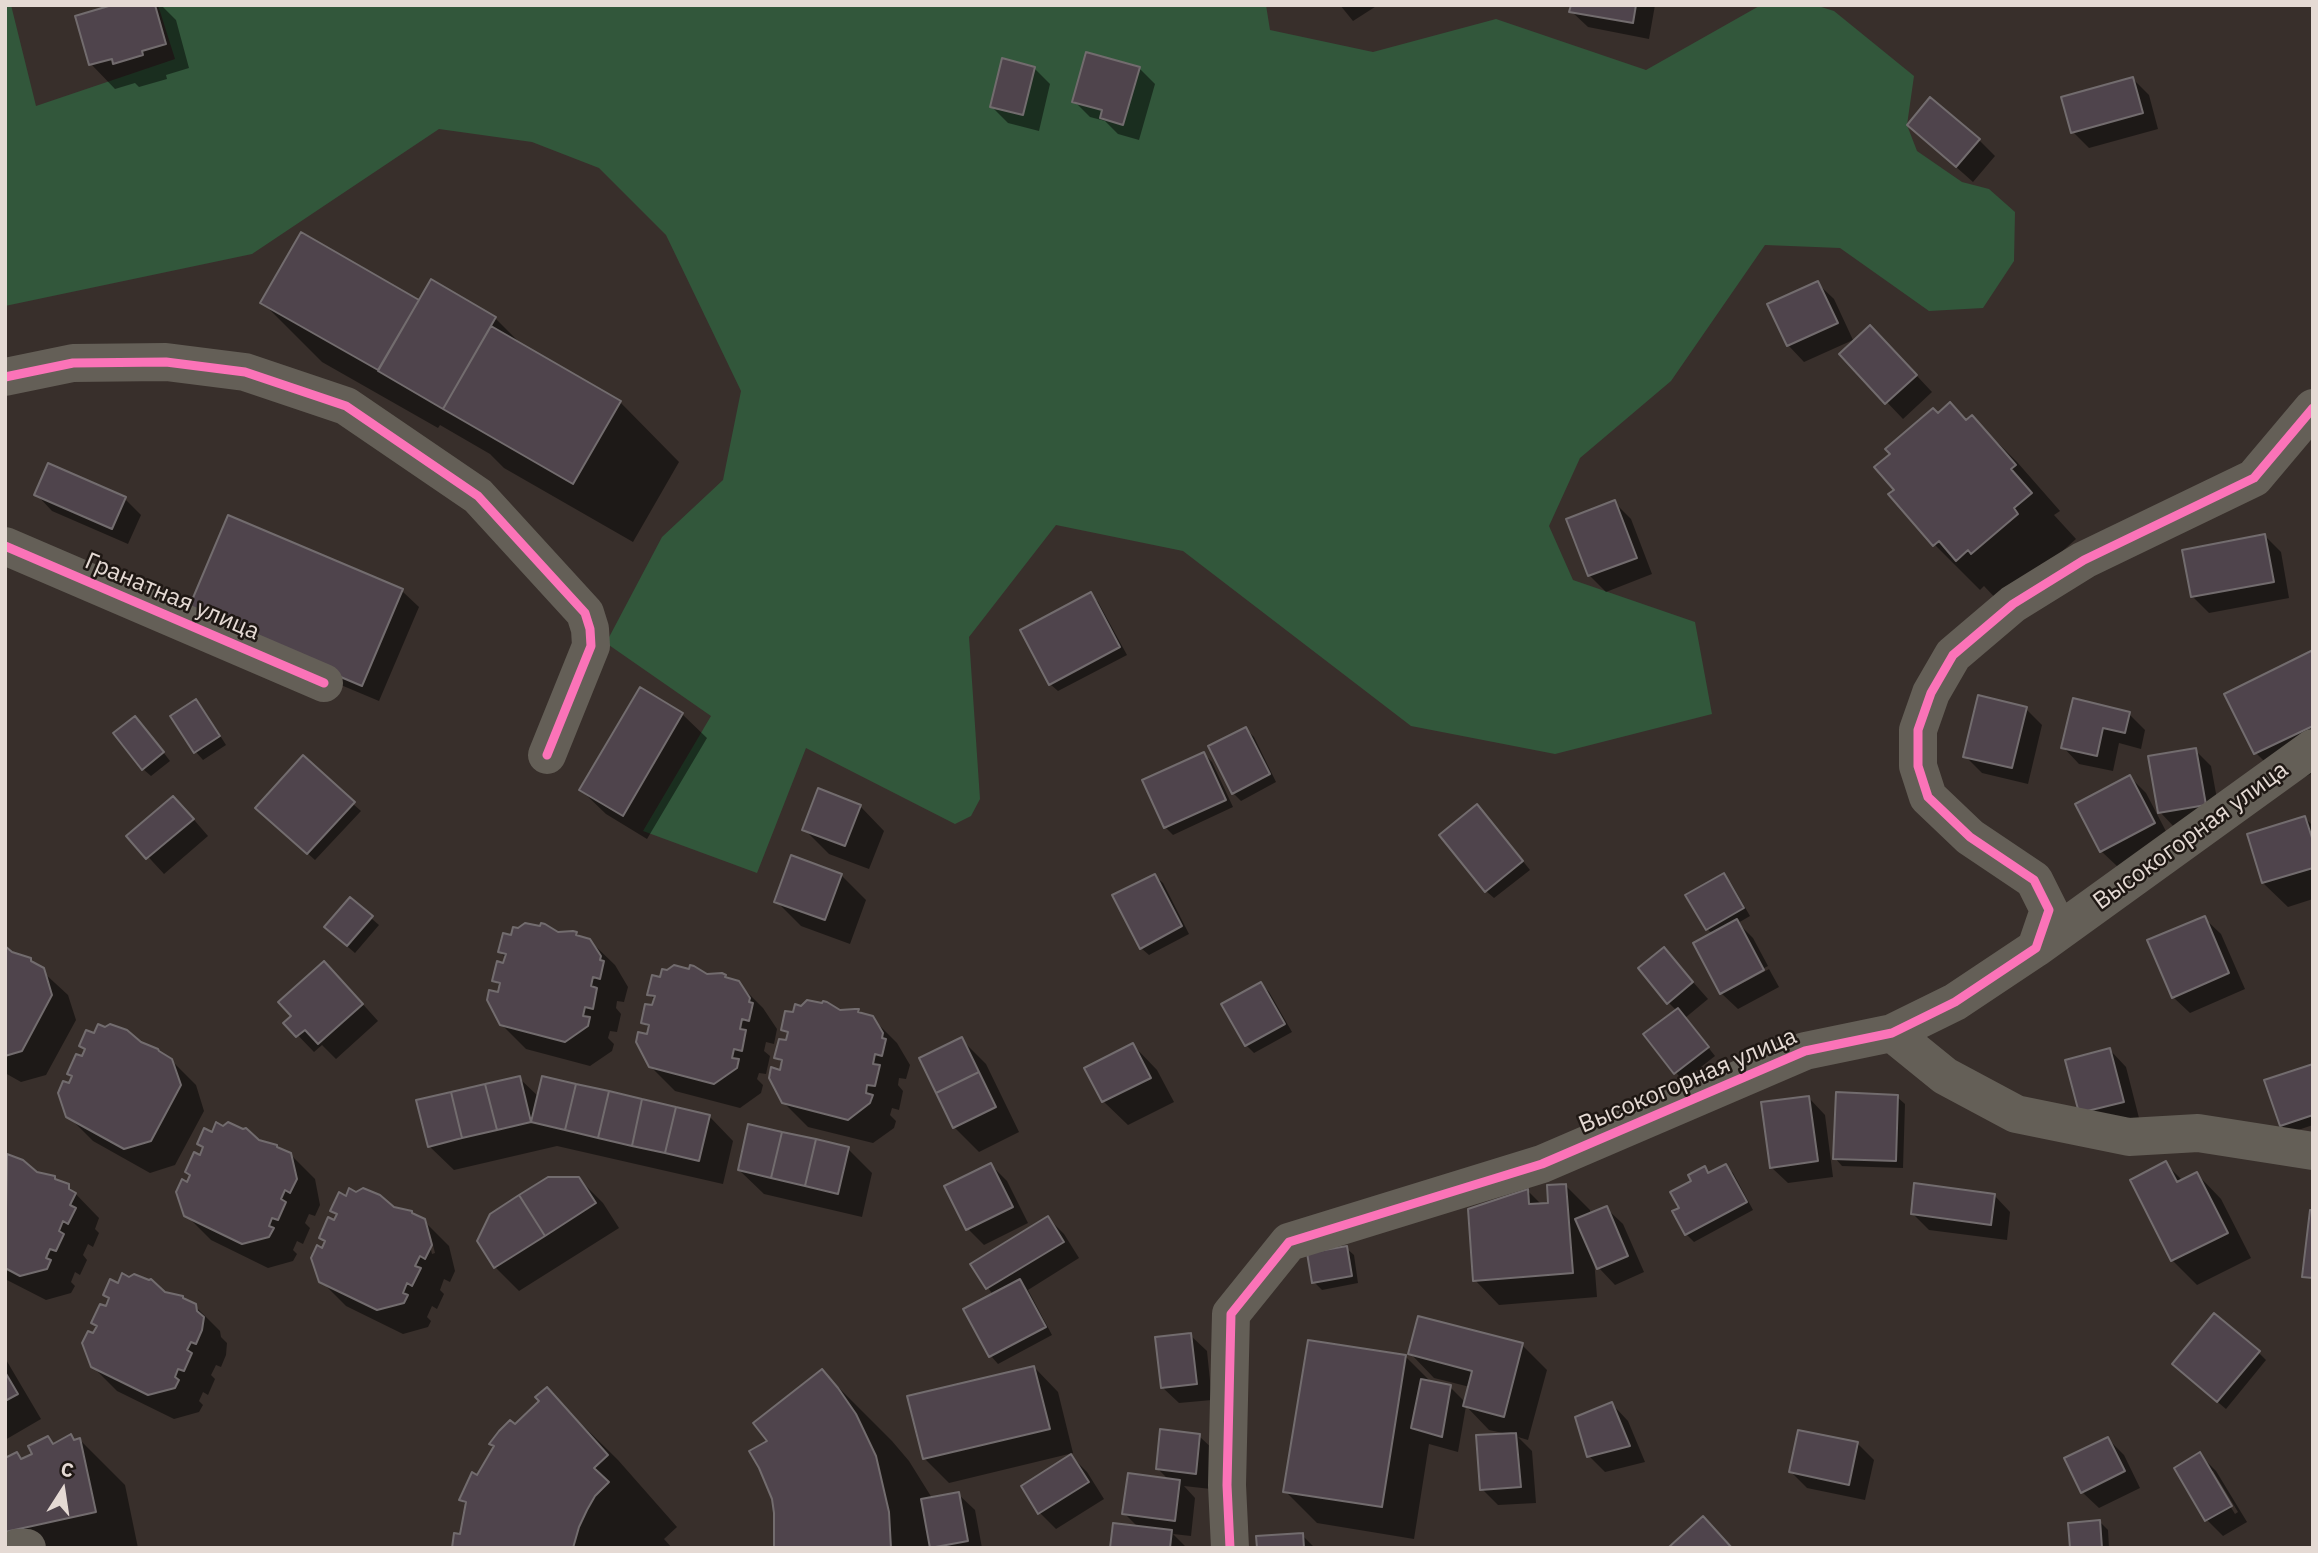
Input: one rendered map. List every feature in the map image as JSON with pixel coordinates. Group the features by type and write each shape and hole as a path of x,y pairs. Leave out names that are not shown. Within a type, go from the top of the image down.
{"street":[{"path":"5,377 73,363 166,362 245,372 345,406 478,496 585,613 590,629 591,646 547,755"},
{"path":"2036,948 2049,910 2034,880 1970,836 1928,797 1918,766 1917,730 1931,693 1953,654 2013,604 2084,560 2254,478 2313,408"},
{"name":"Гранатная улица","path":"5,546 324,683"},
{"name":"Высокогорная улица","path":"1230,1548 1227,1485 1231,1314 1289,1242 1542,1164 1805,1051 1892,1032 1955,1002 2036,948 2313,748"},
{"path":"1892,1032 1945,1076 2016,1114 2129,1137 2198,1133 2313,1152"},
{"path":"17,1548 27,1548"}],"green space":[{"path":"5,5 11,5 36,106 175,59 158,5 1266,5 1270,30 1373,52 1496,19 1646,70 1761,5 1815,5 1834,11 1914,76 1907,125 1917,151 1962,182 1989,189 2015,212 2014,261 1983,308 1929,311 1840,248 1765,245 1671,381 1580,458 1549,526 1573,580 1695,622 1712,714 1555,754 1411,726 1183,551 1056,525 969,637 980,799 971,816 955,824 806,748 757,873 643,831 711,716 606,643 662,537 723,480 741,391 666,235 599,168 532,142 439,129 252,254 5,306"}],"building":[{"path":"112,5 155,5 166,44 142,51 143,55 113,64 112,59 89,65 75,16"},
{"path":"1571,5 1636,5 1633,23 1569,12"},
{"path":"1086,52 1140,67 1123,125 1100,118 1102,110 1072,102"},
{"path":"1002,58 1035,67 1023,115 990,107"},
{"path":"2133,77 2143,113 2071,133 2061,97"},
{"path":"1930,97 1980,139 1956,167 1907,125"},
{"path":"301,232 419,300 378,370 260,303"},
{"path":"431,279 496,317 443,409 378,371"},
{"path":"1818,281 1838,323 1787,346 1767,304"},
{"path":"1870,325 1917,375 1885,404 1839,354"},
{"path":"491,326 621,401 573,484 443,409"},
{"path":"1950,402 1966,420 1972,415 2016,465 2011,469 2032,493 2014,508 2018,514 1971,554 1968,550 1956,561 1939,541 1933,546 1888,494 1894,490 1874,467 1890,454 1885,449 1933,408 1938,413"},
{"path":"48,463 126,497 112,529 34,495"},
{"path":"1615,500 1637,558 1588,576 1566,519"},
{"path":"228,515 403,589 362,686 187,612"},
{"path":"2265,534 2274,582 2191,597 2182,550"},
{"path":"1091,592 1120,647 1049,685 1020,630"},
{"path":"2313,650 2313,726 2254,754 2224,694"},
{"path":"640,687 683,713 623,816 579,790"},
{"path":"1978,695 2027,707 2012,768 1963,757"},
{"path":"2073,698 2130,712 2125,733 2103,728 2097,756 2061,748"},
{"path":"196,699 220,736 194,753 170,716"},
{"path":"135,716 164,752 142,770 113,733"},
{"path":"1246,727 1270,774 1232,794 1208,746"},
{"path":"2196,748 2206,805 2158,813 2148,756"},
{"path":"1204,752 1226,800 1164,828 1142,780"},
{"path":"303,755 355,802 307,854 255,808"},
{"path":"2130,775 2155,823 2100,852 2075,804"},
{"path":"818,788 861,805 845,846 802,830"},
{"path":"173,796 194,819 146,859 126,836"},
{"path":"1477,804 1523,861 1485,892 1439,835"},
{"path":"2305,816 2313,841 2313,868 2262,883 2247,834"},
{"path":"791,855 842,874 825,920 774,902"},
{"path":"1724,873 1744,908 1706,930 1685,895"},
{"path":"1155,874 1182,926 1140,949 1112,895"},
{"path":"350,897 373,916 347,946 324,927"},
{"path":"2205,916 2229,973 2172,998 2147,940"},
{"path":"1737,919 1764,970 1720,994 1693,943"},
{"path":"525,923 540,926 541,923 545,924 558,932 577,932 576,935 590,939 601,956 600,960 604,961 600,979 593,977 591,986 597,988 593,1009 585,1007 583,1016 590,1017 588,1026 565,1042 500,1025 487,1000 489,990 498,992 500,983 492,981 497,961 503,963 506,954 498,952 503,933 511,935 513,927 518,928"},
{"path":"5,946 12,952 31,958 31,961 44,968 52,995 22,1051 5,1056"},
{"path":"1664,947 1693,982 1667,1004 1638,968"},
{"path":"324,961 363,1004 318,1044 305,1030 296,1037 283,1023 291,1016 278,1002"},
{"path":"674,965 689,969 690,965 707,974 722,973 725,977 739,981 750,998 749,1002 753,1003 749,1021 742,1019 740,1029 746,1030 742,1051 734,1049 732,1058 739,1059 737,1068 714,1084 649,1067 636,1042 638,1032 647,1034 649,1025 641,1023 645,1004 652,1005 655,996 647,995 652,975 660,977 662,969 667,970"},
{"path":"1261,982 1285,1024 1245,1046 1221,1004"},
{"path":"807,1000 827,1002 840,1010 859,1009 858,1012 873,1016 883,1033 882,1038 886,1039 882,1056 875,1054 873,1064 880,1065 875,1086 867,1085 866,1093 873,1095 870,1103 848,1120 782,1103 769,1078 771,1067 780,1070 782,1060 774,1058 779,1039 786,1040 788,1032 781,1030 785,1011 793,1012 795,1004 801,1006"},
{"path":"1678,1008 1709,1047 1674,1074 1643,1034"},
{"path":"98,1024 105,1027 110,1024 127,1030 141,1042 172,1059 181,1085 151,1141 124,1149 66,1117 58,1093 63,1081 69,1083 72,1076 67,1074 76,1054 82,1056 85,1049 79,1046 86,1030 94,1033"},
{"path":"962,1037 979,1072 936,1093 919,1058"},
{"path":"1133,1043 1151,1078 1102,1102 1084,1068"},
{"path":"2110,1048 2124,1102 2079,1113 2065,1060"},
{"path":"2313,1064 2313,1115 2280,1126 2264,1080"},
{"path":"979,1072 996,1107 953,1128 936,1093"},
{"path":"520,1076 531,1122 497,1130 485,1084"},
{"path":"542,1076 576,1084 565,1130 531,1122"},
{"path":"485,1084 497,1130 462,1138 451,1092"},
{"path":"576,1084 609,1091 598,1138 565,1130"},
{"path":"609,1091 642,1099 632,1146 598,1138"},
{"path":"451,1092 462,1138 428,1147 416,1100"},
{"path":"1836,1092 1898,1095 1896,1161 1833,1159"},
{"path":"1809,1096 1818,1161 1770,1168 1761,1102"},
{"path":"642,1099 676,1107 665,1153 632,1146"},
{"path":"676,1107 710,1115 699,1161 665,1153"},
{"path":"216,1122 223,1126 228,1122 246,1128 259,1140 277,1145 291,1153 297,1179 290,1193 285,1190 281,1199 286,1202 278,1220 272,1218 269,1226 274,1228 269,1237 242,1244 184,1216 176,1192 182,1179 187,1182 190,1175 185,1172 194,1152 200,1155 203,1147 197,1144 204,1128 212,1132"},
{"path":"748,1124 782,1132 771,1178 738,1170"},
{"path":"782,1132 816,1139 805,1186 771,1178"},
{"path":"816,1139 849,1147 838,1194 805,1186"},
{"path":"7,1154 23,1160 37,1172 55,1176 55,1179 69,1184 69,1189 76,1193 70,1205 76,1208 68,1224 63,1221 59,1231 64,1234 56,1251 50,1249 46,1258 51,1260 47,1269 20,1276 5,1268"},
{"path":"2166,1161 2177,1182 2197,1172 2228,1233 2171,1261 2130,1180"},
{"path":"991,1163 1013,1207 966,1230 944,1186"},
{"path":"1726,1164 1747,1202 1685,1235 1672,1211 1679,1208 1670,1192 1691,1181 1688,1175 1705,1166 1708,1173"},
{"path":"548,1177 579,1177 596,1203 545,1236 519,1195"},
{"path":"1914,1183 1995,1194 1991,1225 1911,1214"},
{"path":"1566,1184 1573,1273 1473,1281 1468,1209 1528,1189 1529,1204 1548,1203 1547,1185"},
{"path":"349,1188 356,1192 363,1188 380,1195 394,1207 412,1211 425,1219 432,1245 425,1259 420,1256 415,1266 421,1268 412,1286 407,1283 403,1293 408,1295 404,1303 377,1310 319,1282 311,1258 317,1245 322,1248 325,1241 319,1238 328,1217 334,1220 337,1214 330,1211 339,1192 346,1196"},
{"path":"519,1195 545,1236 494,1268 477,1241 490,1214"},
{"path":"1607,1206 1628,1256 1597,1269 1575,1219"},
{"path":"2310,1210 2313,1210 2313,1278 2302,1277"},
{"path":"1048,1216 1064,1242 986,1289 970,1264"},
{"path":"1347,1246 1352,1276 1312,1283 1307,1253"},
{"path":"122,1273 129,1277 134,1274 151,1279 165,1292 183,1296 196,1304 197,1311 204,1317 196,1344 191,1342 187,1350 192,1353 184,1371 178,1369 175,1377 179,1380 175,1388 148,1395 91,1367 82,1343 88,1331 93,1333 97,1326 91,1323 100,1304 106,1306 109,1298 103,1295 110,1279 118,1283"},
{"path":"1020,1279 1046,1327 989,1357 963,1309"},
{"path":"2214,1313 2260,1351 2217,1402 2172,1364"},
{"path":"1418,1316 1523,1343 1504,1417 1463,1406 1472,1371 1408,1354"},
{"path":"1191,1333 1197,1384 1161,1388 1155,1337"},
{"path":"1308,1340 1406,1355 1382,1507 1283,1492"},
{"path":"1034,1366 1050,1429 923,1459 907,1396"},
{"path":"822,1369 856,1414 876,1456 889,1512 891,1548 774,1548 772,1499 749,1451 767,1441 753,1423"},
{"path":"5,1372 18,1394 5,1401"},
{"path":"1421,1379 1451,1385 1442,1437 1411,1428"},
{"path":"547,1387 608,1455 594,1468 609,1482 595,1496 587,1510 573,1548 452,1548 454,1533 460,1534 466,1502 459,1500 472,1472 477,1475 494,1446 489,1444 499,1431 510,1420 515,1424 539,1401 535,1397"},
{"path":"1612,1402 1630,1446 1587,1457 1575,1417"},
{"path":"1160,1429 1200,1434 1196,1474 1156,1469"},
{"path":"1798,1430 1858,1442 1849,1485 1789,1472"},
{"path":"1516,1433 1521,1487 1480,1490 1476,1435"},
{"path":"71,1434 74,1440 80,1438 96,1512 5,1532 5,1458 17,1452 21,1459 32,1454 28,1446 48,1436 53,1444"},
{"path":"2108,1437 2125,1471 2081,1493 2064,1458"},
{"path":"2200,1452 2232,1506 2205,1521 2174,1468"},
{"path":"1071,1454 1089,1482 1038,1514 1021,1486"},
{"path":"1128,1473 1180,1480 1175,1521 1122,1514"},
{"path":"959,1492 968,1541 930,1548 921,1499"},
{"path":"1703,1516 1732,1548 1669,1548 1669,1547"},
{"path":"2100,1520 2102,1548 2070,1548 2068,1523"},
{"path":"1113,1523 1172,1530 1170,1548 1110,1548"},
{"path":"1303,1533 1304,1548 1257,1548 1256,1536"}],"cycle path":[{"path":"5,377 73,363 166,362 245,372 346,406 478,496 585,613 590,629 591,646 547,755"},
{"path":"1230,1548 1227,1485 1231,1314 1289,1242 1542,1164 1805,1051 1892,1033 1955,1002 2036,948 2049,910 2034,880 1970,837 1928,797 1918,766 1918,730 1931,693 1953,655 2013,604 2084,560 2254,478 2313,408"},
{"path":"5,546 324,683"}]}
